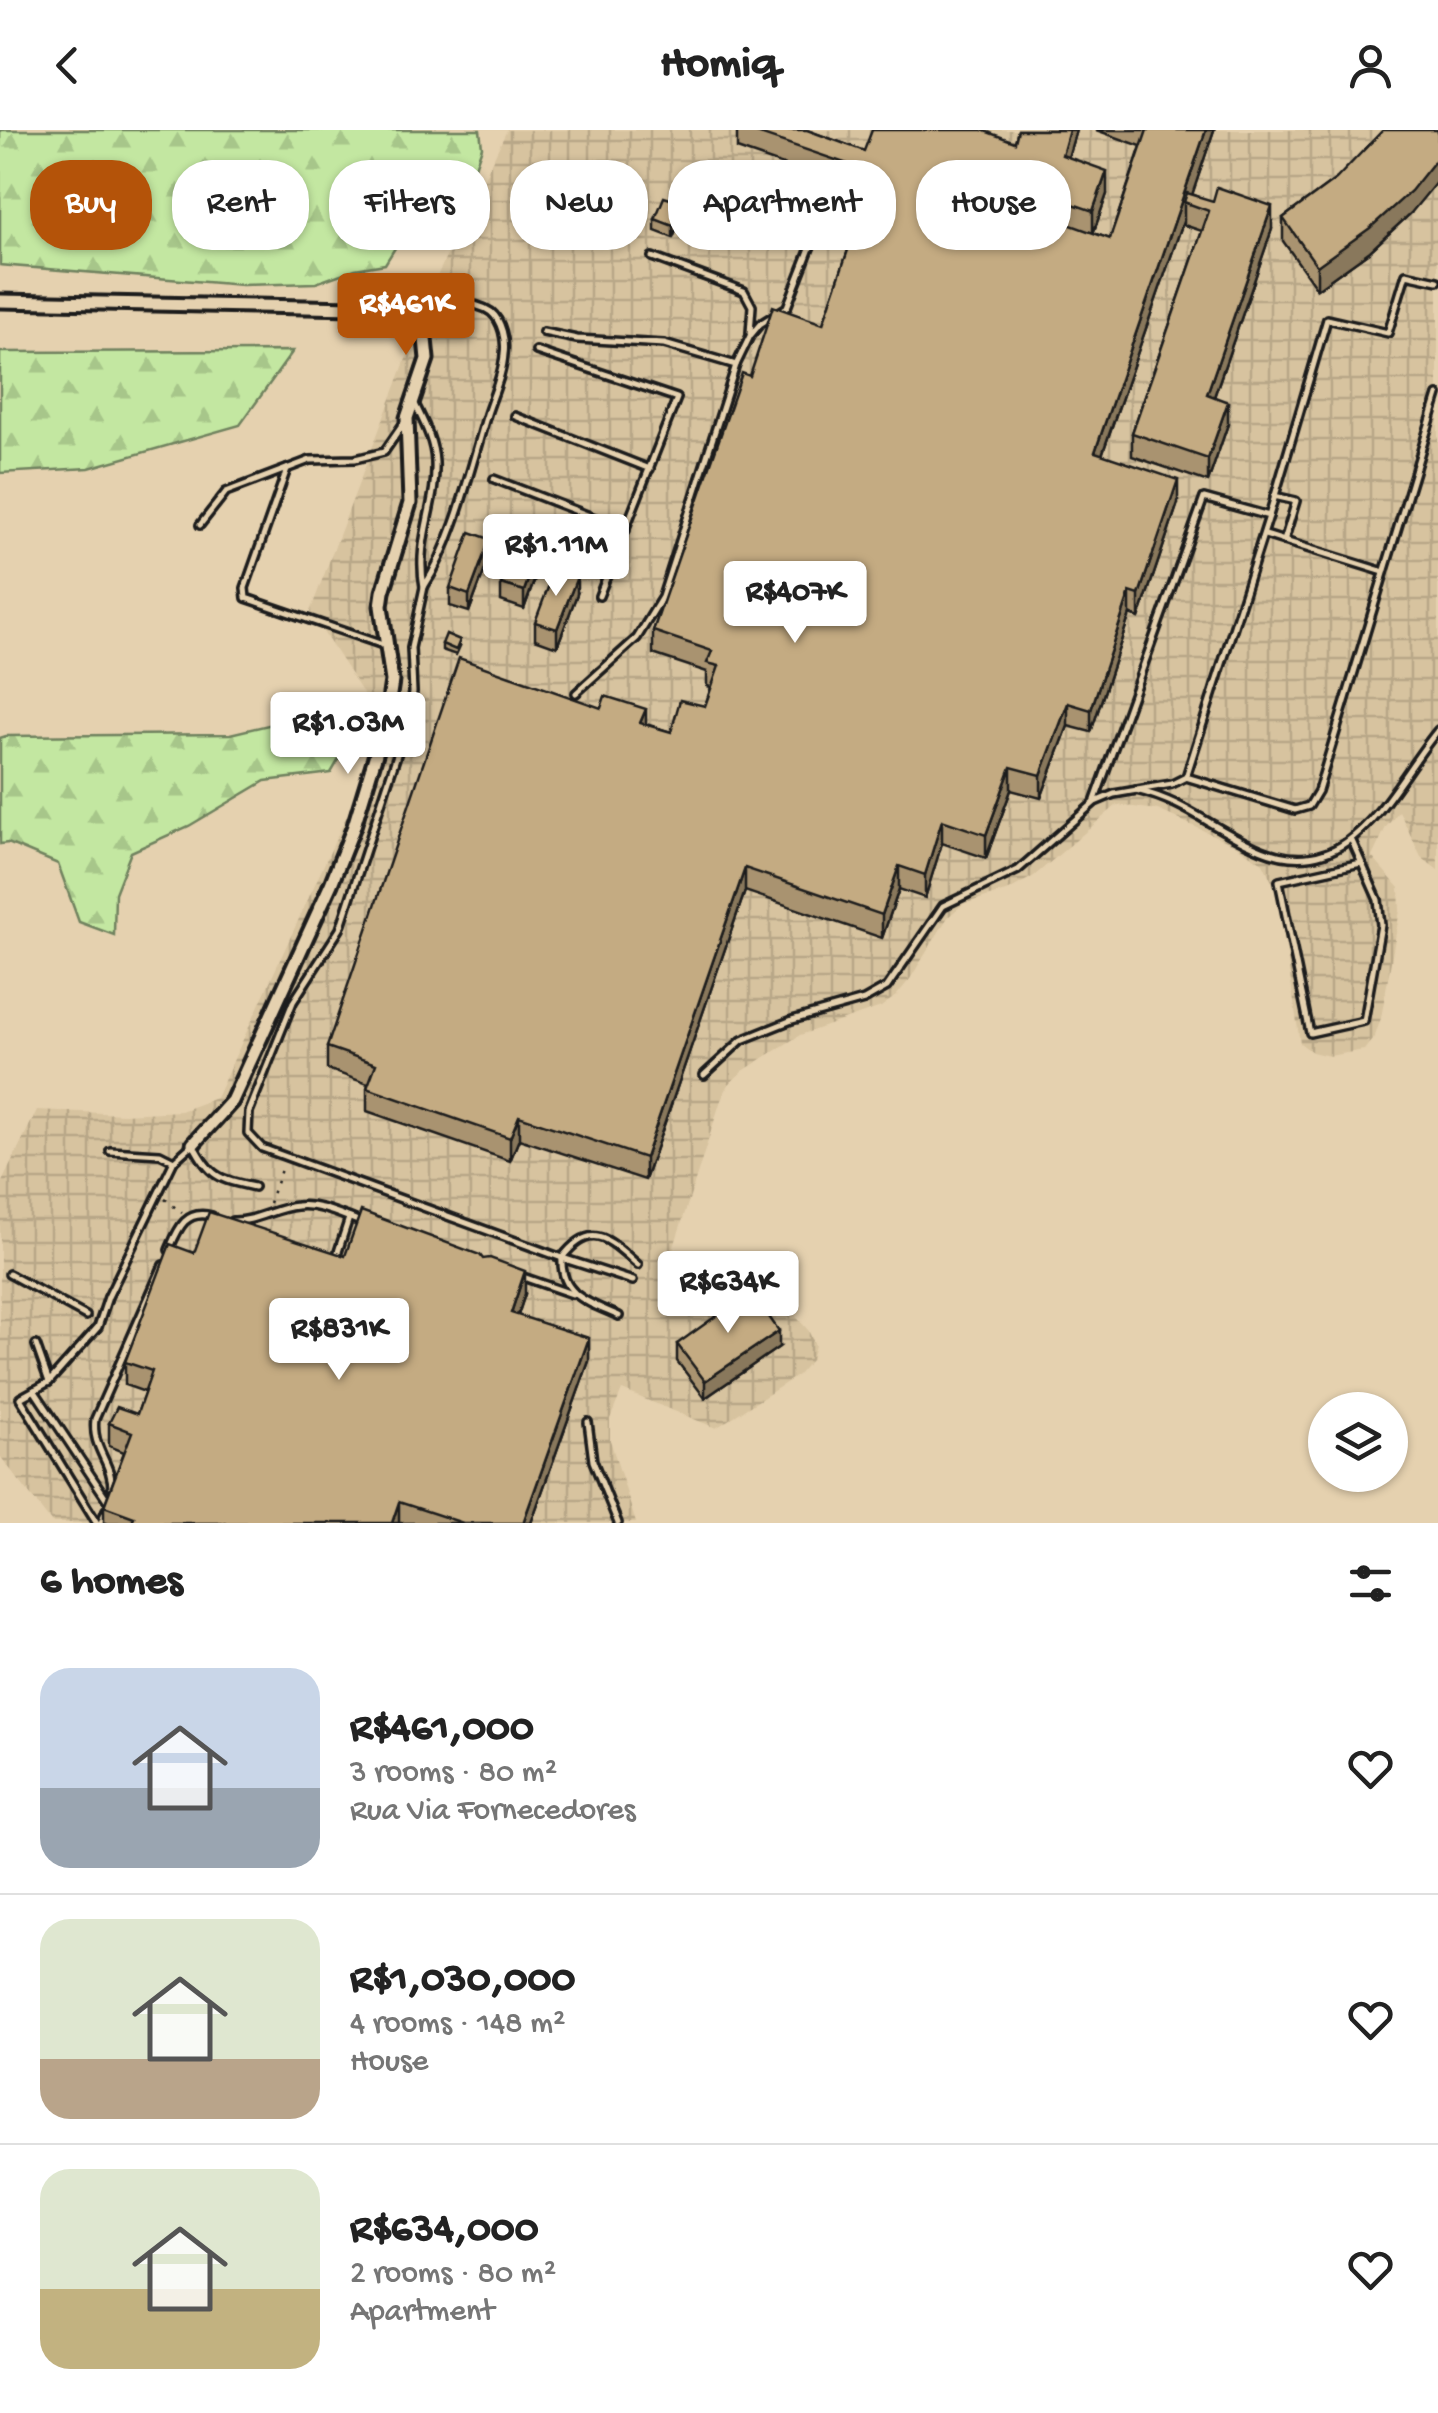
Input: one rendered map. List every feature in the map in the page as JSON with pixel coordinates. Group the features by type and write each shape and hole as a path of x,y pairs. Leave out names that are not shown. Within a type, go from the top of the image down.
{"street":[{"path":"0,301 405,310 424,329 428,344 427,359 406,418 412,492 382,592 391,699 348,842 232,1102 193,1144"}],"lane":[{"path":"576,693 636,638 662,596 736,366 760,324 787,307 809,250"},
{"path":"652,257 744,291 752,306 750,336"},
{"path":"1186,777 1265,535 1327,320 1388,333 1406,274 1438,281"},
{"path":"405,310 475,305 493,314 504,336 504,356 436,568 424,587 411,648 414,692 409,718 340,929 292,1002 248,1112 248,1133 262,1148 285,1157 632,1281"},
{"path":"542,332 577,339 664,344 736,366"},
{"path":"536,351 677,398 599,596"},
{"path":"704,1075 742,1040 792,1020 864,1000 887,988 942,906 1018,870 1095,802 1133,790 1172,784 1186,777 1295,810 1309,806 1318,791 1438,395"},
{"path":"413,400 428,431 436,466 419,562 424,587"},
{"path":"515,416 650,469"},
{"path":"200,524 226,492 310,460 355,459 384,452 406,418"},
{"path":"287,469 244,588 246,598 389,647"},
{"path":"494,479 626,530"},
{"path":"1274,496 1296,502 1284,541"},
{"path":"1095,802 1204,498 1269,516"},
{"path":"1265,535 1384,572"},
{"path":"1133,790 1169,798 1256,848 1283,856 1306,857 1352,841 1371,822 1438,730"},
{"path":"1352,841 1378,900 1381,925 1364,1021 1310,1033 1279,881 1360,863"},
{"path":"99,1523 20,1398 49,1382 98,1328 108,1297 174,1161 193,1144 207,1171 224,1181 254,1188"},
{"path":"110,1151 160,1154 174,1161"},
{"path":"99,1523 108,1501 112,1474 93,1435 95,1419 181,1223 202,1213 248,1222 294,1206 313,1206 366,1224"},
{"path":"334,1265 349,1218"},
{"path":"572,1294 564,1280 562,1258 584,1236 602,1236 638,1265"},
{"path":"507,1272 572,1294 619,1316"},
{"path":"9,1274 86,1316"},
{"path":"36,1345 49,1382"},
{"path":"34,1390 108,1501"},
{"path":"588,1422 593,1460 618,1523"}],"path":[{"path":"268,1215 285,1157"},
{"path":"158,1194 188,1217"}],"shaded area":[{"path":"507,130 1438,130 1438,870 1421,857 1399,811 1386,827 1372,857 1399,888 1400,910 1381,1018 1375,1036 1364,1050 1329,1056 1312,1052 1300,1043 1278,894 1263,863 1233,844 1158,810 1117,805 1034,876 1009,890 963,904 948,917 910,979 881,1007 800,1035 743,1071 729,1084 721,1100 673,1250 766,1283 808,1330 815,1345 811,1360 798,1375 716,1428 622,1390 610,1419 610,1440 636,1523 52,1523 0,1456 0,1186 37,1110 124,1114 181,1111 216,1098 366,774 370,704 310,612 450,250 490,250 490,166"}],"green space":[{"path":"0,130 480,130 482,147 478,160 329,160 329,250 394,250 385,264 355,269 316,283 242,285 0,265"},
{"path":"293,351 240,425 89,468 0,473 0,352"},
{"path":"332,710 348,744 331,773 265,781 189,826 131,852 115,893 114,935 79,922 58,864 8,843 0,844 0,738 230,734"}],"building":[{"path":"748,130 807,130 864,151 872,130 982,130 1015,142 1018,130 1069,130 1062,155 1107,171 1093,211 1071,203 1071,160 916,160 916,250 1071,250 1071,225 1110,239 1147,130 1206,130 1095,452 1178,480 1139,595 1130,592 1091,710 1068,703 1041,775 1011,767 986,835 942,820 925,875 899,866 882,915 745,868 645,1158 519,1116 510,1138 367,1088 376,1064 327,1047 459,658 601,708 605,696 646,709 640,723 671,732 680,700 705,706 719,666 707,663 712,651 653,631 742,373 750,376 773,306 823,324 848,250 896,250 896,160 836,160"},
{"path":"1383,130 1438,130 1438,157 1411,191 1370,228 1317,266 1283,218 1336,179"},
{"path":"1217,187 1272,206 1207,394 1228,402 1208,459 1132,433 1209,211 1184,202 1187,193 1213,201"},
{"path":"664,197 668,198 668,224 655,219"},
{"path":"470,532 490,539 469,595 450,588"},
{"path":"520,535 542,542 524,591 501,584"},
{"path":"555,569 577,577 557,629 535,622"},
{"path":"446,634 460,640 456,650 442,644"},
{"path":"361,1211 483,1259 525,1271 511,1313 589,1338 523,1523 463,1523 399,1502 392,1523 131,1523 134,1517 104,1506 132,1432 109,1423 117,1407 137,1414 152,1371 125,1362 170,1244 194,1253 209,1212 345,1256"},
{"path":"751,1291 779,1331 705,1381 677,1344"}]}
